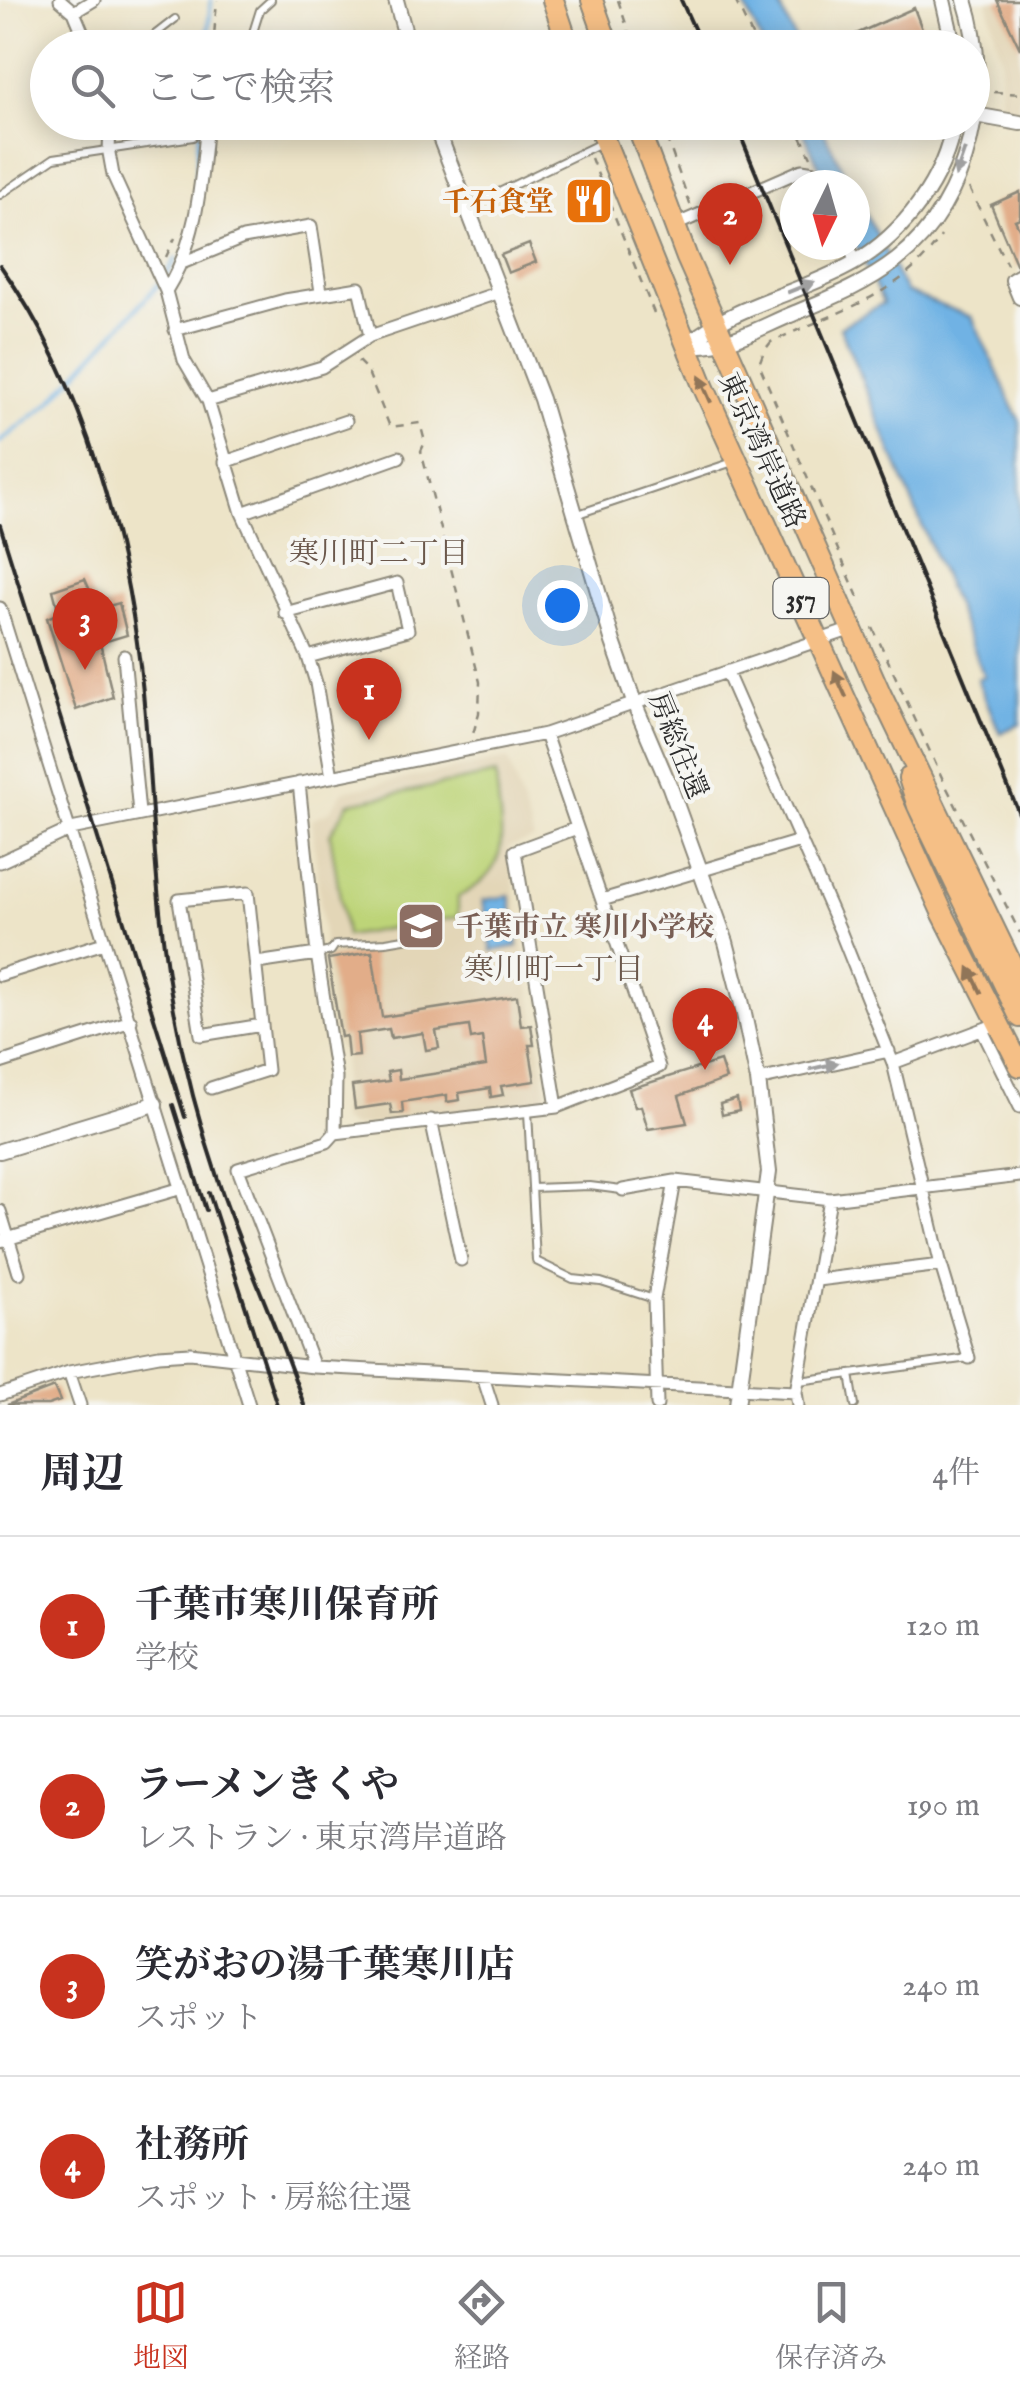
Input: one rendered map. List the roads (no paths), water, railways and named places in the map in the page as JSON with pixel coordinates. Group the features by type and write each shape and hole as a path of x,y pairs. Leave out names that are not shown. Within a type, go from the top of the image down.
{"highway":[{"path":"553,0 563,30"},
{"path":"592,0 603,30"},
{"name":"東京湾岸道路","path":"603,140 686,346 943,914 989,1027 1020,1066"},
{"name":"東京湾岸道路","path":"642,140 673,226 724,342 863,628 881,695 1020,982"},
{"path":"881,695 918,806 1020,1018"}],"street":[{"path":"60,0 74,12 82,30"},
{"path":"74,12 94,0"},
{"path":"396,0 404,30"},
{"path":"943,0 950,30"},
{"path":"965,0 974,30"},
{"path":"990,118 1020,123"},
{"path":"109,140 113,175 162,281 184,360 208,401 242,513 308,657 332,776"},
{"path":"182,263 192,237 204,140"},
{"name":"房総往還","path":"441,140 540,399 635,706 670,787 726,942 758,1080 769,1152 737,1405"},
{"path":"686,346 715,322 856,262 898,226 924,196 942,167 949,140"},
{"path":"686,346 724,342 866,281 897,260 921,237 947,196 966,140"},
{"path":"673,226 780,180"},
{"path":"162,281 182,263 243,238 311,226 321,292"},
{"path":"1020,276 1013,280 1020,296"},
{"path":"174,330 321,292 359,288 370,336"},
{"path":"208,401 322,367 370,336 500,292"},
{"path":"226,462 346,421"},
{"path":"242,513 399,456"},
{"path":"285,613 397,583 408,630 308,657"},
{"path":"0,608 6,644 71,829 249,1405"},
{"path":"0,862 71,829 139,813 545,734 863,628"},
{"path":"124,656 139,813"},
{"path":"726,673 891,1057 940,1266 969,1358"},
{"path":"335,1133 557,1106 659,1067 545,734"},
{"path":"299,784 336,1077 335,1133 328,1142 238,1169 314,1367"},
{"path":"557,1106 516,851 578,828"},
{"path":"602,900 800,840"},
{"path":"211,1088 267,1070 248,893 179,900 201,1034 262,1026"},
{"path":"0,974 104,943"},
{"path":"257,963 318,954"},
{"path":"0,1063 131,1022"},
{"path":"758,1080 891,1057 989,1027 1020,1107"},
{"path":"0,1151 155,1104"},
{"path":"432,1120 461,1260"},
{"path":"623,1190 674,1181 830,1199 1020,1176"},
{"path":"657,1405 654,1299 674,1181"},
{"path":"4,1240 182,1188"},
{"path":"0,1395 69,1372 190,1353 314,1367 797,1393 830,1199"},
{"path":"0,1210 4,1240 19,1273"},
{"path":"817,1280 940,1266"},
{"path":"69,1372 80,1405"},
{"path":"483,1377 492,1405"}],"lane":[{"path":"253,30 260,10 271,0"},
{"path":"160,30 174,19"},
{"path":"0,195 54,158 174,140"},
{"path":"466,208 586,140"},
{"path":"578,514 738,460"},
{"path":"318,954 331,951 335,945 446,932"},
{"path":"528,1111 536,1261 573,1279 600,1282 654,1299"},
{"path":"532,1188 590,1186 623,1190"},
{"path":"797,1393 850,1374 969,1358"},
{"path":"850,1374 855,1405"}],"water":[{"path":"742,0 777,0 791,30 756,30"},
{"path":"807,140 828,140 843,170 821,170"},
{"path":"870,221 906,292 972,317 1020,422 1020,724 1000,733 977,679 984,676 840,327 883,303 863,260 870,260"},
{"path":"510,896 518,946 492,951 483,900"}],"waterway":[{"path":"208,30 211,0"},
{"path":"196,178 199,140"},
{"path":"165,277 176,259"},
{"path":"0,442 49,404 159,284"}],"railway":[{"path":"681,0 695,30"},
{"path":"742,140 1020,816"},
{"path":"0,265 31,312 80,415 114,524 136,636 160,914 179,1037 220,1186 304,1405"},
{"path":"0,525 185,1117"},
{"path":"173,1105 206,1210"},
{"path":"209,1193 277,1405"}],"place":[{"name":"千石食堂","path":"589,201"},
{"name":"ラーメンきくや","path":"730,265"},
{"name":"笑がおの湯千葉寒川店","path":"85,670"},
{"name":"千葉市寒川保育所","path":"369,740"},
{"name":"千葉市立 寒川小学校","path":"421,926"},
{"name":"社務所","path":"705,1070"}],"district":[{"name":"寒川町二丁目","path":"379,553"},
{"name":"寒川町一丁目","path":"554,969"}]}
